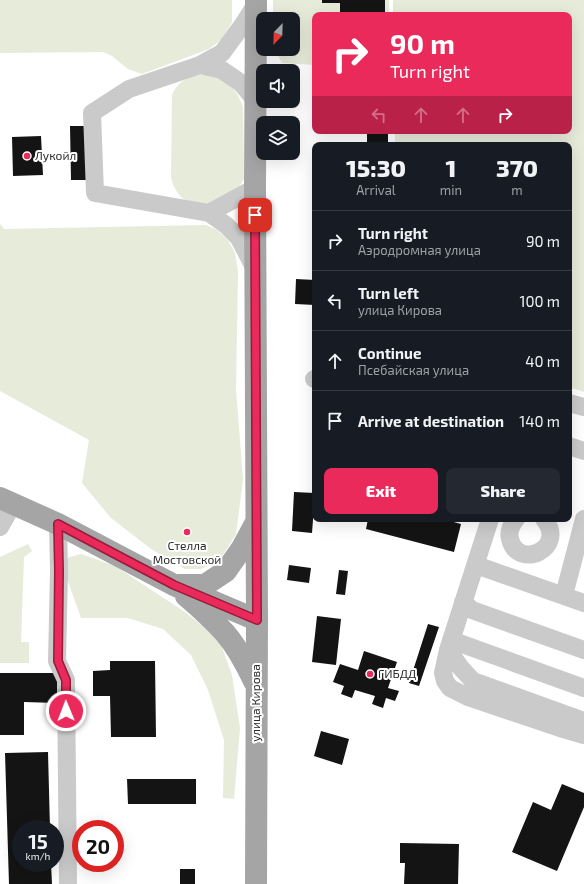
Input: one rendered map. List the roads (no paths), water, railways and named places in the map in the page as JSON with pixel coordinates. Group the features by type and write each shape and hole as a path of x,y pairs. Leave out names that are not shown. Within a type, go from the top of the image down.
{"main road":[{"name":"улица Кирова","path":"256,2 256,884"},
{"path":"7,501 58,524 174,585 257,620"},
{"path":"174,585 205,584 226,571 242,548 256,522"},
{"path":"174,585 226,634 240,654 256,684"}],"street":[{"path":"255,269 239,238 226,225 209,213 95,193 92,113 129,88 200,65 222,53 244,23 256,2"},
{"path":"200,65 222,70 241,83 255,100"},
{"path":"209,213 255,188"},
{"path":"572,404 584,407"},
{"path":"572,447 584,451"},
{"path":"0,527 7,501"},
{"path":"564,595 584,519"},
{"path":"489,522 450,645 443,673 445,681 450,688 468,697 584,735"},
{"path":"514,522 510,527 510,541 519,552 532,555 539,553 545,548 549,541 551,533 546,522"},
{"path":"58,524 58,661 66,680 68,884"},
{"path":"515,578 523,554"},
{"path":"476,565 584,602"},
{"path":"463,602 472,610 584,650"},
{"path":"450,645 584,688"},
{"path":"450,645 461,668 473,681 584,721"}],"place":[{"name":"Лукойл","path":"27,156"},
{"name":"Стелла Мостовской","path":"187,532"},
{"name":"ГИБДД","path":"370,674"}]}
